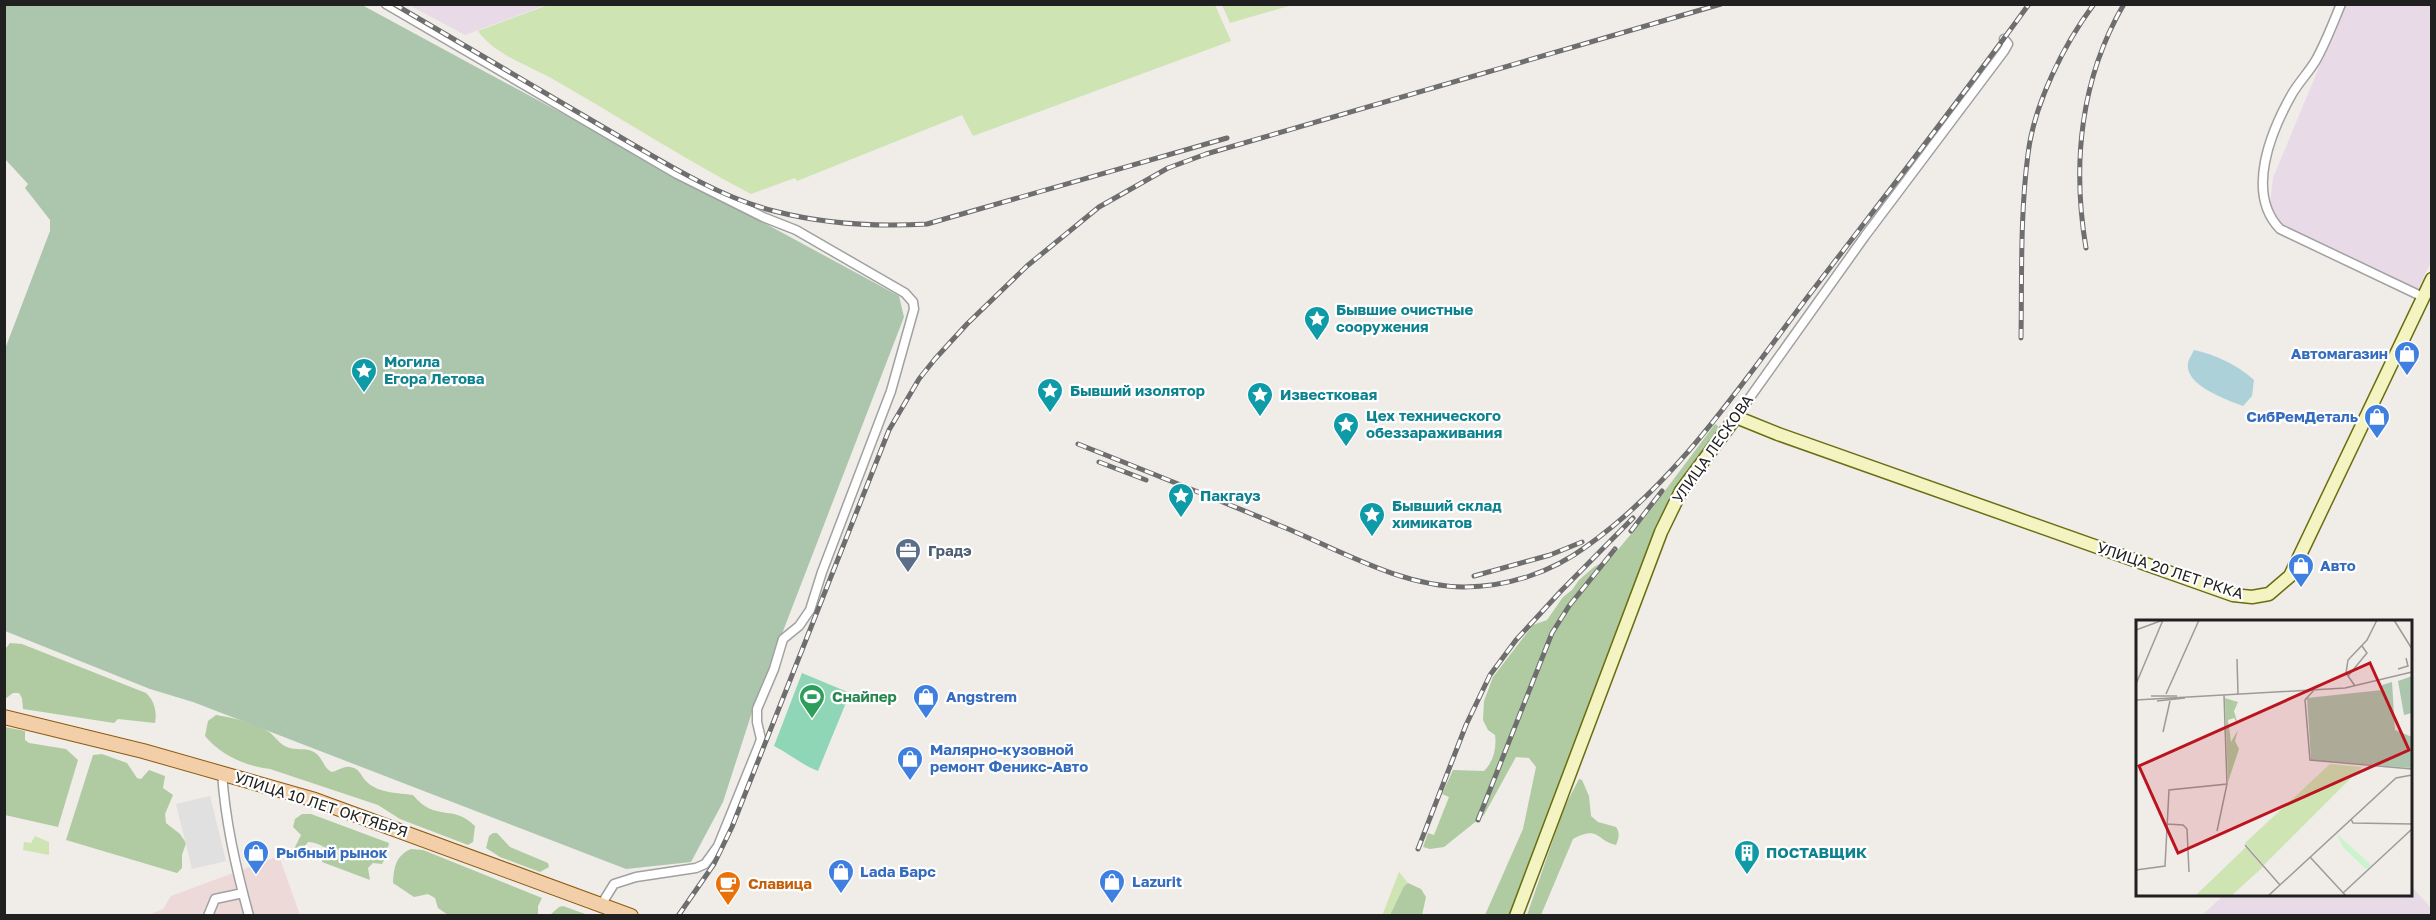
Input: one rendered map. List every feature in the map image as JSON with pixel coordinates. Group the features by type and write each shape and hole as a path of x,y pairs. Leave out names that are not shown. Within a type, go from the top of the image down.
{"main road":[{"name":"УЛИЦА 20 ЛЕТ РККА","path":"1736,417 1778,434 2233,595 2252,597 2269,594 2290,576 2432,279"},
{"name":"УЛИЦА ЛЕСКОВА","path":"1516,915 1661,532 1681,491 1736,417"},
{"name":"УЛИЦА 10 ЛЕТ ОКТЯБРЯ","path":"4,717 222,772 392,827 631,915"}],"street":[{"path":"386,4 669,170 753,213 796,230 905,293 913,302 914,309 891,391 822,572 810,610 781,644 774,669 757,709 756,716 761,739 718,846 705,864 696,868 636,877 614,884 601,904"},
{"path":"2341,4 2316,60 2293,92 2279,119 2268,148 2263,173 2264,198 2271,220 2280,229 2423,297"},
{"name":"УЛИЦА ЛЕСКОВА","path":"1736,417 1864,236 2004,51 2008,44 2004,39"},
{"path":"222,772 224,802 249,915"},
{"path":"208,915 215,899 243,893"}],"shaded area":[{"path":"409,5 546,5 465,35"},
{"path":"2345,5 2431,5 2431,261 2418,289 2283,227 2276,220 2270,204 2273,178"},
{"path":"210,796 226,861 192,869 176,804"},
{"name":"Рыбный рынок","path":"279,856 300,915 146,916 163,909 171,896"},
{"path":"2412,887 2431,908 2431,915 2202,915 2223,896 2412,896"}],"green space":[{"path":"5,5 362,5 899,296 904,317 753,709 723,802 691,862 626,869 193,702 150,689 5,631 5,349 50,231 50,220 25,188 28,184 5,159"},
{"path":"548,5 1215,5 1231,41 973,136 962,115 797,181 795,178 751,194 551,78 502,53 478,31"},
{"path":"1222,5 1292,5 1230,23"},
{"path":"1715,424 1718,426 1717,432 1692,469 1511,915 1485,915 1523,829 1536,767 1529,758 1516,757 1484,815 1444,847 1430,849 1423,847 1428,833 1434,835 1449,797 1442,794 1453,770 1484,771 1492,759 1495,735 1488,730 1483,720 1484,701 1493,677 1533,625 1547,620 1563,597 1579,580 1594,567 1611,558 1646,516"},
{"path":"10,643 22,644 146,693 155,707 155,723 118,719 114,723 23,709 19,693 13,693 5,699 6,648"},
{"name":"Снайпер","path":"802,673 850,693 818,771 774,746"},
{"path":"216,715 258,726 287,747 314,752 332,772 345,767 353,768 372,786 389,792 413,795 429,808 459,815 475,826 473,842 468,845 400,819 378,805 234,758 218,749 205,736 208,721"},
{"path":"5,727 25,731 25,740 29,743 66,749 78,760 58,827 5,815"},
{"path":"102,754 127,763 137,778 141,779 149,770 165,776 163,788 173,795 165,814 166,823 180,834 186,843 182,855 182,868 177,873 66,840 93,755"},
{"path":"1579,779 1582,780 1589,796 1591,816 1598,822 1616,827 1619,833 1616,845 1588,833 1573,839 1541,915 1527,915 1564,808"},
{"path":"302,814 311,814 389,843 382,864 373,863 368,868 370,880 322,862 323,858 333,854 318,844 308,842 301,852 297,853 294,849 301,835 293,827 295,819"},
{"path":"497,833 510,847 548,863 549,867 540,872 500,857 486,848 489,836"},
{"path":"35,836 49,842 49,855 23,850 24,842 31,843"},
{"path":"411,849 423,850 542,898 538,906 538,914 448,915 438,908 435,898 428,894 414,897 393,883 395,867 399,859"},
{"path":"1399,872 1408,883 1404,886 1390,915 1382,916"},
{"path":"1408,883 1421,889 1426,897 1422,915 1390,915 1404,886"},
{"path":"563,906 588,915 550,915"}],"water":[{"path":"2194,350 2226,361 2254,380 2252,396 2243,406 2199,385 2189,371 2188,363"}],"railway":[{"path":"394,4 686,175 752,204 812,219 869,225 927,224 1227,138"},
{"path":"678,916 714,864 732,827 889,430 919,379 935,359 967,324 1027,266 1099,207 1168,168 1206,154 1721,4"},
{"path":"1078,444 1393,574 1440,585 1464,587 1513,581 1544,570 1587,546 1620,521 1650,493 1706,431 2029,4"},
{"path":"2021,338 2024,200 2031,135 2052,75 2072,37 2094,4"},
{"path":"2086,248 2080,185 2083,123 2098,62 2109,33 2124,4"},
{"path":"1099,462 1146,480"},
{"path":"1631,531 1662,491"},
{"path":"1418,849 1466,725 1490,675 1516,640 1633,518"},
{"path":"1474,576 1550,555 1582,542"},
{"path":"1478,820 1552,633 1569,606 1615,549"}],"place":[{"name":"Бывшие очистные сооружения","path":"1317,342"},
{"name":"Автомагазин","path":"2407,377"},
{"name":"Могила Егора Летова","path":"364,394"},
{"name":"Бывший изолятор","path":"1050,414"},
{"name":"Известковая","path":"1260,418"},
{"name":"СибРемДеталь","path":"2377,440"},
{"name":"Цех технического обеззараживания","path":"1346,448"},
{"name":"Пакгауз","path":"1181,519"},
{"name":"Бывший склад химикатов","path":"1372,538"},
{"name":"Градэ","path":"908,574"},
{"name":"Авто","path":"2301,589"},
{"name":"Снайпер","path":"812,720"},
{"name":"Angstrem","path":"926,720"},
{"name":"Малярно-кузовной ремонт Феникс-Авто","path":"910,782"},
{"name":"Рыбный рынок","path":"256,876"},
{"name":"ПОСТАВЩИК","path":"1747,876"},
{"name":"Lada Барс","path":"841,895"},
{"name":"Lazurit","path":"1112,905"},
{"name":"Славица","path":"728,907"}]}
